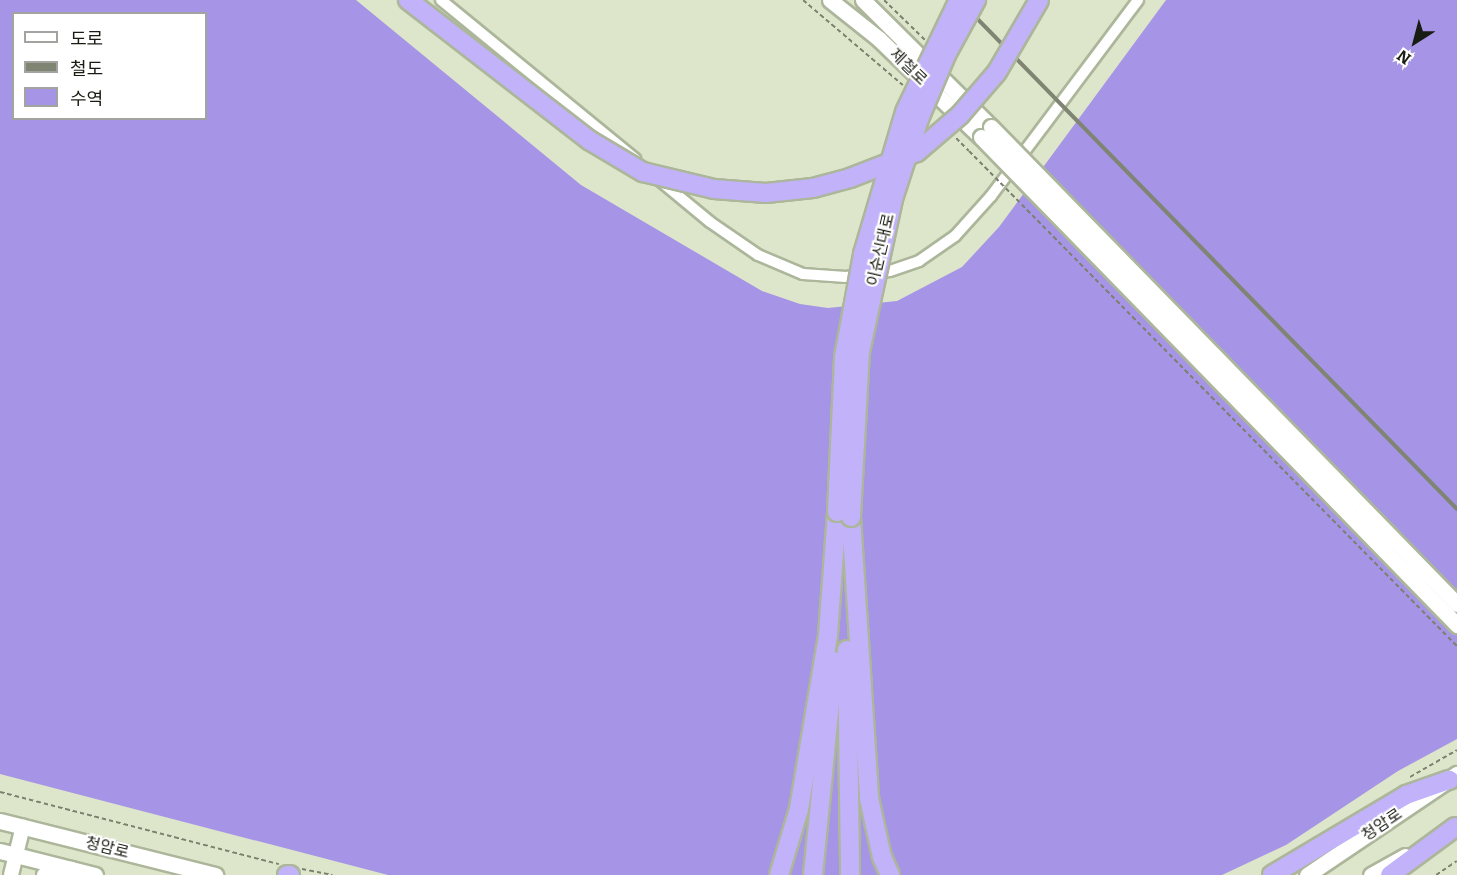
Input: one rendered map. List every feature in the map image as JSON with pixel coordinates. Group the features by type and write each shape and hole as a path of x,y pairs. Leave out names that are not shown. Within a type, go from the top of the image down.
{"highway":[{"path":"408,0 589,140 644,172 714,189 766,193 841,181 917,152 960,116 997,72 1039,0"},
{"name":"이순신대로","path":"844,514 844,357 863,254 905,112 959,0"},
{"name":"이순신대로","path":"844,514 860,352 893,199 919,119 946,56 976,0"},
{"path":"779,875 799,808 828,635 844,514"},
{"path":"813,875 836,647 844,514"},
{"path":"844,514 850,875"},
{"path":"844,514 870,798 882,857 890,875"},
{"path":"1272,875 1406,795 1453,777"},
{"path":"1390,875 1456,826"}],"main road":[{"name":"제철로","path":"830,0 879,39 986,132"},
{"name":"제철로","path":"863,0 986,132"},
{"path":"986,132 1457,604"},
{"path":"986,132 1457,625"},
{"name":"청암로","path":"1307,875 1453,777"},
{"name":"청암로","path":"0,821 215,875"},
{"path":"1371,875 1456,826"},
{"name":"청암로","path":"0,851 95,875"}],"street":[{"path":"441,0 710,222 780,266 825,278 890,271 919,261 955,236 991,196 1138,0"},
{"path":"11,875 22,826"},
{"path":"44,875 72,869"}],"path":[{"path":"802,0 906,88"},
{"path":"884,0 925,40"},
{"path":"953,135 1457,645"},
{"path":"0,792 292,871 332,875"},
{"path":"1436,875 1457,861"}],"water":[{"path":"0,0 356,0 581,185 762,291 800,304 828,308 897,301 962,267 999,227 1166,0 1457,0 1457,739 1398,771 1286,845 1222,875 388,875 0,774"}],"railway":[{"path":"959,0 1457,509"}]}
